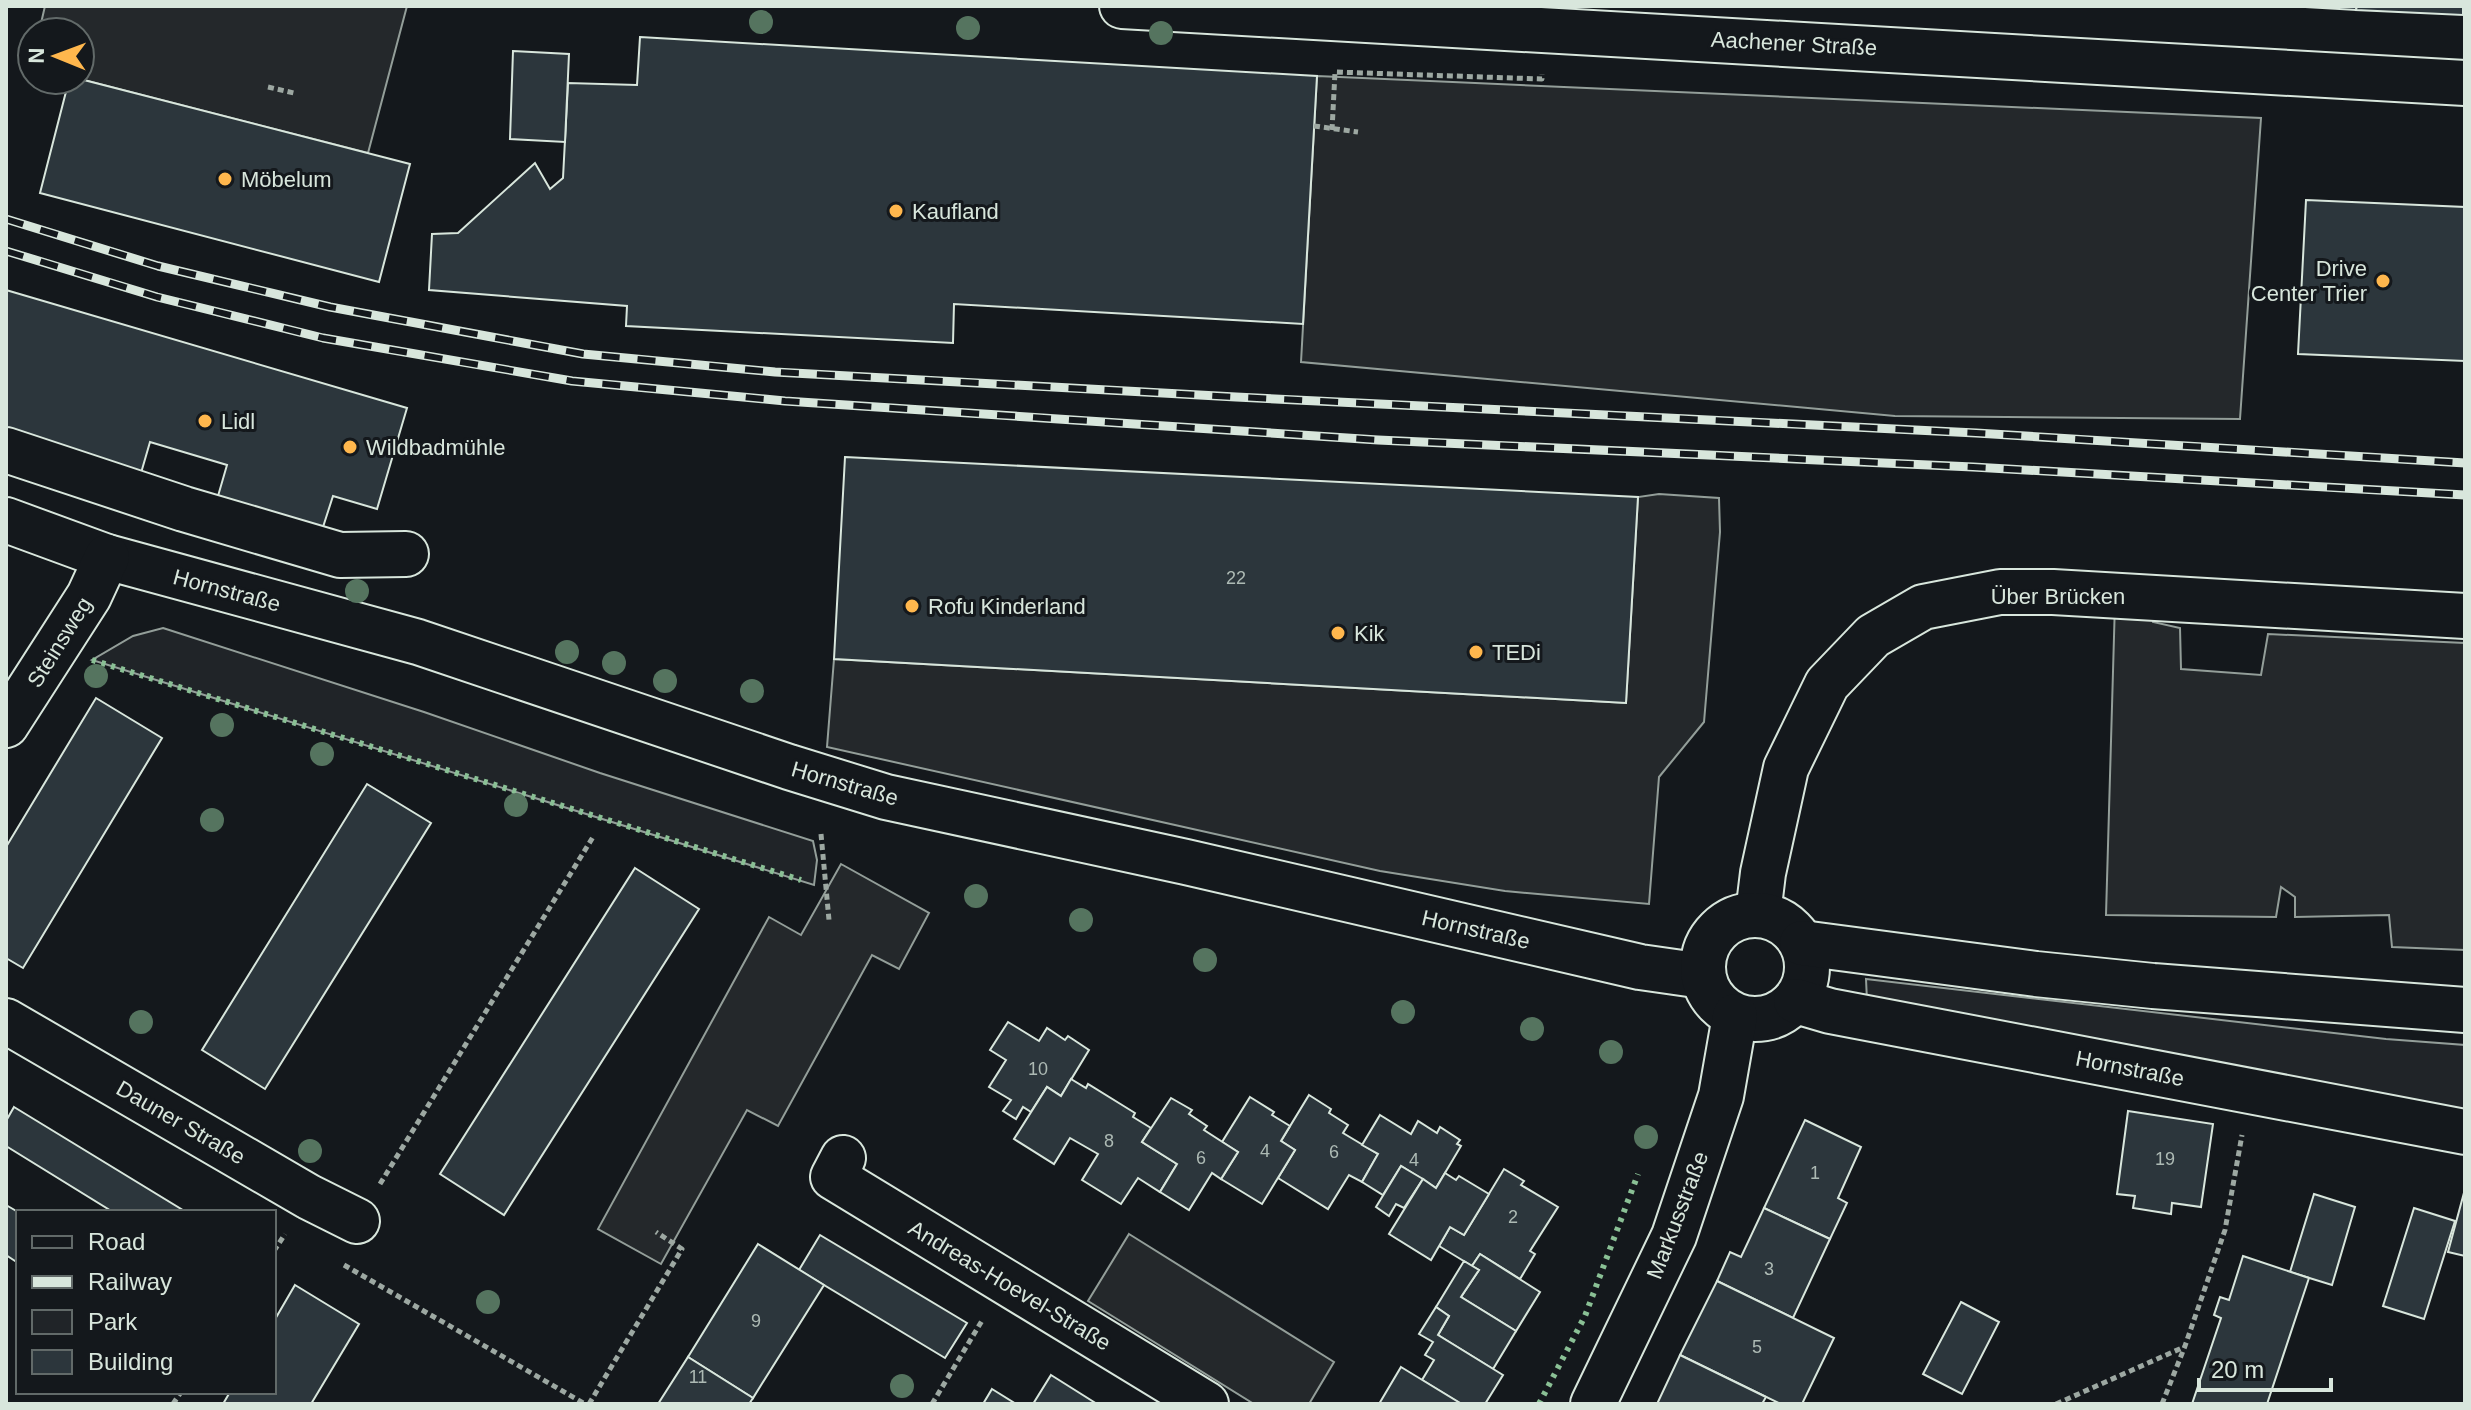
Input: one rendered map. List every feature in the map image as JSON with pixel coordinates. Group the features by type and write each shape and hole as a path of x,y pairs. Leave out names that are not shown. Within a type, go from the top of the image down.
{"street":[{"name":"Aachener Straße","path":"1122,6 2465,83"},
{"path":"6,450 184,509 340,555 406,554"},
{"name":"Hornstraße","path":"6,520 107,557 418,642 886,797 1640,967 1703,976"},
{"name":"Steinsweg","path":"6,725 89,596 107,557"},
{"name":"Über Brücken","path":"1758,914 1763,873 1786,768 1827,684 1873,636 1923,607 2000,592 2053,592 2465,616"},
{"path":"1758,914 1784,923 1802,943 1807,963 1805,983 1796,1001 1783,1012 1751,1020 1735,1016 1714,1000 1703,976 1703,960 1715,932 1727,922 1758,914"},
{"path":"1802,943 2153,986 2465,1010"},
{"name":"Hornstraße","path":"1796,1001 1830,1011 2465,1132"},
{"name":"Markusstraße","path":"1593,1404 1674,1236 1721,1096 1735,1016"},
{"name":"Dauner Straße","path":"6,1021 357,1221"},
{"name":"Andreas-Hoevel-Straße","path":"843,1158 833,1177 1206,1404"}],"path":[{"path":"1332,130 1335,72 1542,79 1543,65"},
{"path":"268,87 294,93"},
{"path":"1314,126 1358,132"},
{"path":"821,834 829,920"},
{"path":"593,837 335,1260 587,1404 682,1249 656,1232"},
{"path":"2162,1404 2225,1230 2249,1091"},
{"path":"932,1404 1006,1281"},
{"path":"2056,1404 2185,1346"}],"green space":[{"path":"163,628 813,841 817,860 814,885 92,660 133,636"},
{"path":"1866,979 2386,1039 2465,1045 2465,1110 1867,1001"}],"shaded area":[{"path":"45,6 407,6 368,153 96,83 96,16 43,16"},
{"path":"1317,76 2261,118 2240,419 1895,416 1301,362"},
{"path":"1659,494 1719,498 1720,532 1704,722 1659,777 1649,904 1505,891 1380,871 827,747 834,659 1626,703 1638,497"},
{"path":"2115,602 2151,605 2153,622 2180,628 2181,669 2261,675 2268,634 2465,643 2465,950 2392,947 2389,915 2295,917 2295,897 2281,887 2276,917 2106,915"},
{"path":"841,864 929,913 899,969 872,955 778,1126 747,1110 661,1264 598,1229 769,917 801,935"},
{"path":"1129,1234 1334,1362 1309,1404 1254,1404 1088,1301"}],"building":[{"path":"2288,6 2357,6 2356,10"},
{"path":"2357,6 2463,6 2463,15 2356,10"},
{"name":"Kaufland","path":"640,37 1317,76 1303,324 954,304 953,343 626,326 627,306 429,290 432,234 458,233 535,163 550,189 563,178 568,83 637,85"},
{"path":"513,51 569,54 565,142 510,139"},
{"name":"Möbelum","path":"96,83 410,164 379,282 40,193 65,96 96,96"},
{"name":"Drive Center Trier","path":"2306,200 2465,207 2465,361 2298,354"},
{"name":"Lidl","path":"6,290 407,408 377,509 333,496 323,527 218,496 227,465 150,442 141,473 6,434"},
{"path":"845,457 1638,497 1626,703 834,659"},
{"path":"96,698 162,738 23,968 6,958 6,847"},
{"path":"367,784 431,823 265,1089 202,1050"},
{"path":"635,868 699,909 504,1215 440,1174"},
{"path":"1008,1022 1039,1041 1047,1028 1065,1040 1068,1036 1089,1050 1061,1096 1047,1087 1031,1112 1023,1107 1016,1119 1003,1111 1011,1100 989,1087 1006,1060 990,1050"},
{"path":"1071,1079 1086,1088 1088,1084 1135,1113 1133,1117 1151,1128 1142,1142 1177,1164 1160,1192 1138,1178 1121,1204 1082,1180 1098,1154 1070,1138 1054,1164 1014,1139 1047,1087 1061,1096"},
{"path":"1309,1095 1348,1125 1343,1133 1378,1154 1362,1182 1349,1175 1328,1209 1278,1178 1295,1150 1281,1141"},
{"path":"1250,1097 1290,1126 1281,1141 1295,1150 1262,1204 1221,1179 1238,1152 1222,1142"},
{"path":"1171,1098 1192,1110 1189,1114 1207,1126 1204,1130 1238,1152 1221,1179 1212,1173 1189,1210 1160,1192 1177,1164 1142,1142"},
{"path":"14,1107 183,1210 110,1210 6,1146 6,1121"},
{"path":"2128,1111 2213,1124 2201,1207 2172,1203 2171,1214 2133,1208 2135,1196 2117,1194"},
{"path":"1380,1115 1411,1134 1418,1121 1437,1133 1440,1127 1460,1140 1457,1144 1461,1146 1436,1188 1401,1166 1383,1195 1362,1182 1378,1154 1362,1145"},
{"path":"1805,1120 1861,1147 1838,1198 1847,1203 1830,1239 1764,1208"},
{"path":"1401,1166 1423,1179 1404,1208 1396,1204 1389,1216 1376,1207"},
{"path":"1504,1169 1524,1181 1521,1185 1558,1207 1530,1251 1535,1254 1520,1279 1480,1254 1472,1266 1439,1246 1450,1227 1464,1235"},
{"path":"1445,1173 1456,1180 1459,1176 1489,1194 1464,1235 1450,1227 1431,1260 1389,1234 1423,1179 1436,1188"},
{"path":"2465,1189 2465,1256 2448,1252"},
{"path":"2314,1194 2355,1207 2332,1285 2290,1272"},
{"path":"6,1205 16,1211 16,1262 6,1255"},
{"path":"1764,1208 1830,1239 1793,1318 1717,1281 1730,1252 1741,1257"},
{"path":"2414,1208 2455,1221 2424,1319 2383,1306"},
{"path":"820,1235 967,1323 945,1358 799,1270"},
{"path":"758,1244 824,1285 753,1398 688,1357"},
{"path":"1480,1254 1540,1292 1516,1331 1461,1297 1479,1270 1472,1266"},
{"path":"2243,1256 2309,1278 2267,1404 2192,1404 2221,1318 2214,1315 2220,1297 2229,1300"},
{"path":"1464,1261 1479,1270 1461,1297 1516,1331 1493,1369 1438,1335 1449,1316 1436,1307"},
{"path":"1717,1281 1834,1338 1802,1404 1781,1404 1680,1355"},
{"path":"295,1285 359,1324 311,1404 223,1404 229,1394 276,1394 276,1318"},
{"path":"1961,1302 1999,1322 1962,1394 1923,1374"},
{"path":"1436,1307 1449,1316 1438,1335 1503,1375 1485,1404 1461,1404 1422,1380 1434,1360 1425,1355 1433,1342 1419,1334"},
{"path":"1680,1355 1766,1397 1762,1404 1657,1404"},
{"path":"688,1357 753,1398 749,1404 658,1404"},
{"path":"1401,1367 1460,1403 1379,1404"},
{"path":"1051,1375 1097,1404 1033,1404"},
{"path":"992,1389 1016,1404 983,1404"}],"railway":[{"path":"6,219 158,266 330,307 583,354 775,372 1976,433 2465,463"},
{"path":"6,251 157,297 323,338 572,381 785,401 1378,440 1973,467 2465,495"}],"hedge":[{"path":"92,660 801,880"},
{"path":"1539,1404 1585,1316 1638,1174"}],"place":[{"name":"Möbelum","path":"225,179"},
{"name":"Kaufland","path":"896,211"},
{"name":"Drive Center Trier","path":"2383,281"},
{"name":"Lidl","path":"205,421"},
{"name":"Wildbadmühle","path":"350,447"},
{"name":"Rofu Kinderland","path":"912,606"},
{"name":"Kik","path":"1338,633"},
{"name":"TEDi","path":"1476,652"}]}
